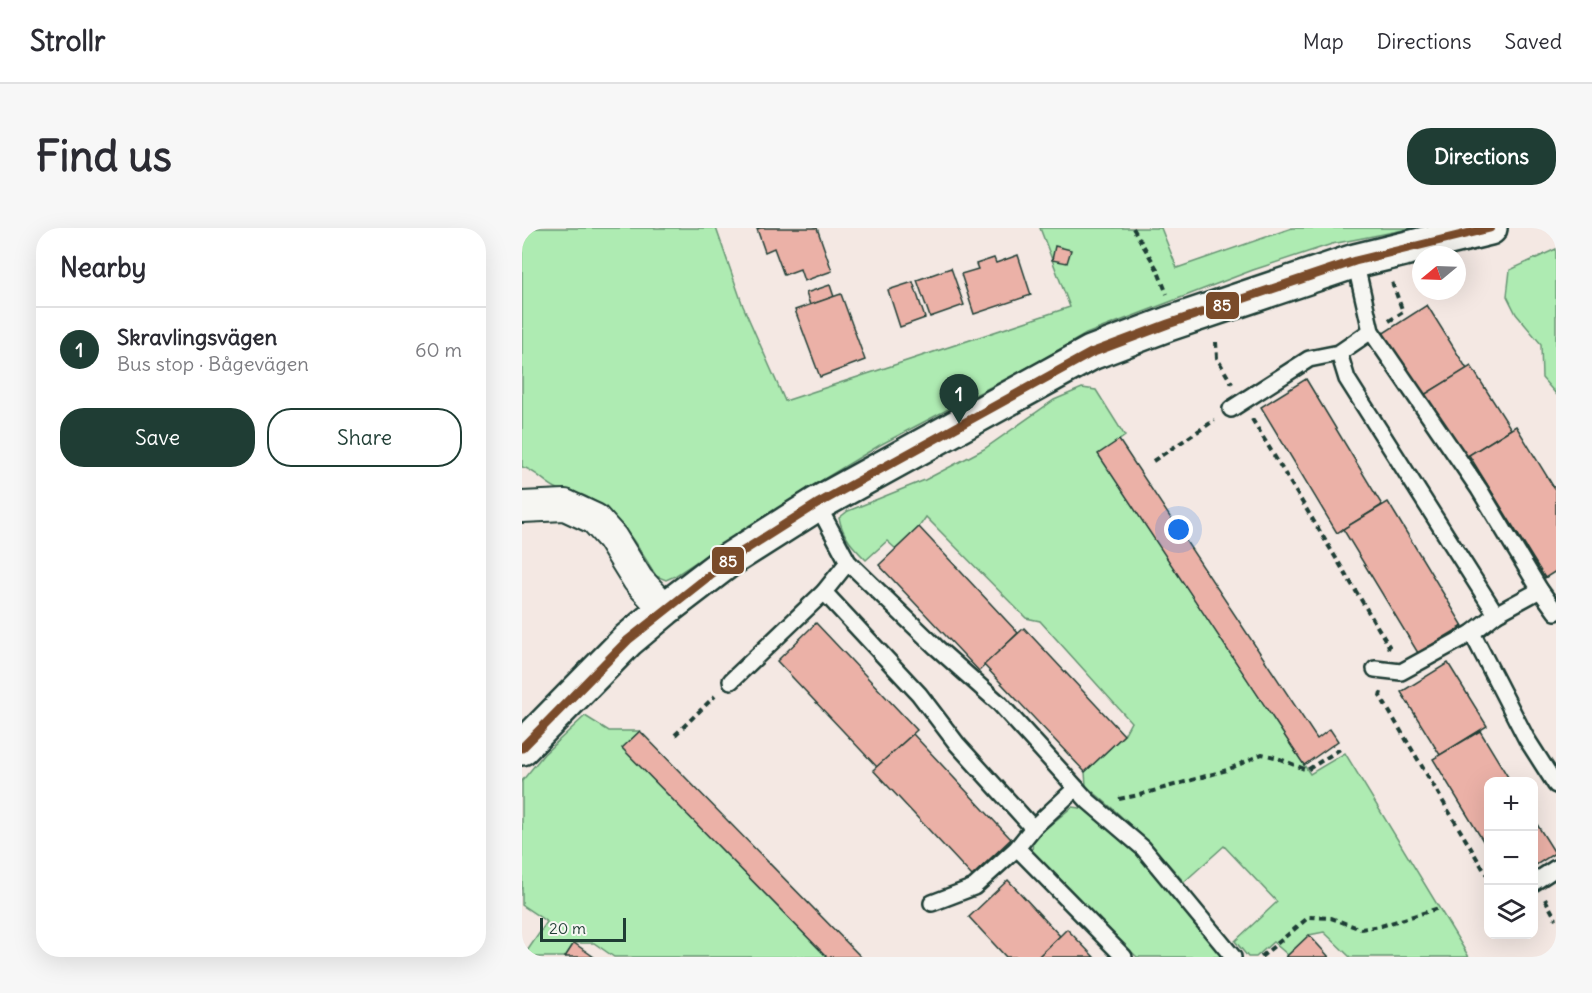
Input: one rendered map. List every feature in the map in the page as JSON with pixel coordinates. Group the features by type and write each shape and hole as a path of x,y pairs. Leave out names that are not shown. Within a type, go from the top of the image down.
{"street":[{"path":"522,748 628,640 729,560 817,504 1091,353 1168,324 1355,261 1490,228"},
{"path":"522,507 566,505 595,519 612,538 638,580 665,609"}],"lane":[{"path":"1355,261 1371,332 1479,489 1540,590 1556,612"},
{"path":"1237,406 1309,359 1339,353 1371,332"},
{"path":"1339,353 1347,379 1496,614"},
{"path":"817,504 848,562 936,647 1000,704 1088,801 1143,848 1233,957"},
{"path":"731,681 824,592 848,562"},
{"path":"1381,669 1401,672 1472,633 1496,614 1540,590"},
{"path":"824,592 919,694 957,744 1033,828"},
{"path":"1472,633 1526,738 1556,785"},
{"path":"932,903 974,887 1017,848 1033,828 1076,788"},
{"path":"1017,848 1124,957"},
{"path":"1538,880 1556,868"}],"path":[{"path":"1133,228 1158,269 1170,301"},
{"path":"1387,322 1404,312 1388,273"},
{"path":"1216,342 1217,358 1237,406 1389,646 1381,669 1380,696 1484,870"},
{"path":"1153,461 1198,430"},
{"path":"675,735 731,681"},
{"path":"1088,801 1139,795 1227,770 1262,754 1307,770 1342,748"},
{"path":"1261,957 1309,917 1331,918 1361,929 1381,926 1439,908"}],"green space":[{"path":"522,228 716,228 743,306 785,401 1070,307 1040,228 1161,228 1177,268 1292,228 1414,228 1332,244 1253,270 1086,334 1038,362 880,445 666,580 656,576 627,532 600,505 585,496 553,487 532,471 522,467"},
{"path":"1556,249 1556,394 1542,378 1541,344 1516,314 1507,296 1510,270"},
{"path":"1082,388 1096,390 1125,436 1099,455 1310,774 1345,753 1469,957 1350,957 1324,932 1309,935 1288,955 1273,942 1256,957 1248,957 1235,941 1277,902 1224,846 1184,882 1138,832 1086,786 1085,772 1124,735 1131,722 1040,621 1026,618 926,517 896,549 887,541 866,560 846,536 839,518 848,511 925,480 984,449 1054,400"},
{"path":"585,716 609,731 640,731 623,748 827,957 614,957 594,943 574,943 565,957 523,957 547,922 522,905 522,781 544,754"},
{"path":"1072,807 1087,809 1138,854 1225,957 1137,957 1050,873 1032,852 1033,839"}],"building":[{"path":"817,228 832,271 804,281 800,269 784,275 774,248 765,252 757,229"},
{"path":"1055,246 1071,250 1067,263 1052,260"},
{"path":"1018,255 1031,295 974,314 961,274 978,269 976,264 994,258 996,263"},
{"path":"951,268 964,305 930,317 917,280"},
{"path":"913,282 925,318 900,327 888,290"},
{"path":"830,285 834,297 810,305 806,293"},
{"path":"841,294 865,360 820,377 795,310"},
{"path":"1427,305 1467,369 1421,397 1382,334"},
{"path":"1471,366 1511,429 1463,459 1424,395"},
{"path":"1306,379 1382,505 1337,533 1261,407"},
{"path":"1516,426 1556,491 1556,571 1545,578 1469,455"},
{"path":"1119,440 1317,739 1330,729 1338,741 1304,765 1098,454"},
{"path":"1388,502 1463,626 1418,653 1343,529"},
{"path":"919,527 1018,633 979,671 879,565"},
{"path":"816,623 917,730 877,767 777,661"},
{"path":"1024,628 1124,735 1085,772 984,665"},
{"path":"1448,663 1487,726 1440,755 1401,692"},
{"path":"640,731 861,957 827,957 622,748"},
{"path":"1480,731 1508,777 1484,777 1484,842 1433,759"},
{"path":"913,734 1011,839 972,876 873,770"},
{"path":"1538,826 1555,853 1538,864"},
{"path":"1008,880 1060,936 1038,957 1006,957 969,917"},
{"path":"1067,929 1094,957 1038,957 1060,936"},
{"path":"1309,935 1329,957 1286,957 1288,955"},
{"path":"574,943 594,957 565,957"}],"transit line":[{"name":"85","path":"522,748 628,640 729,560 817,504 1091,353 1168,324 1355,261 1490,228"}],"place":[{"name":"Skravlingsvägen","path":"959,424"}]}
